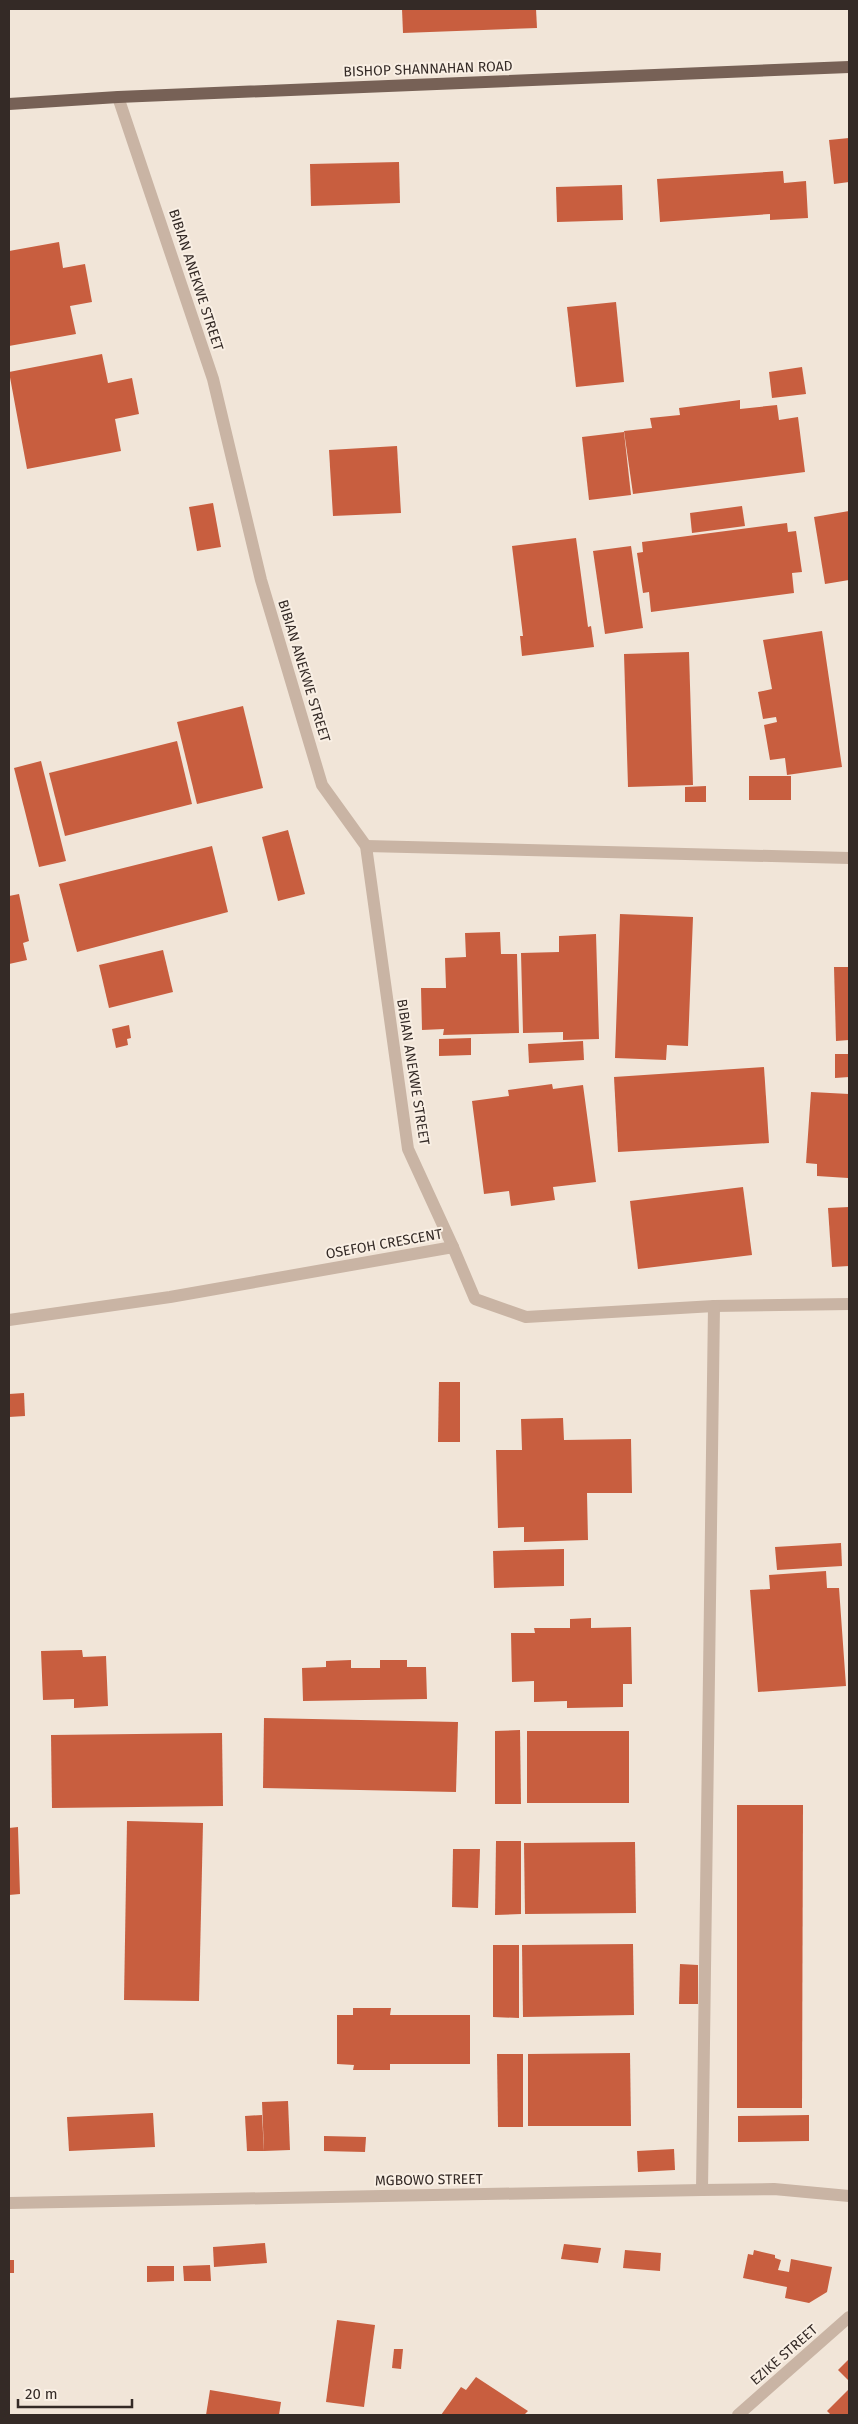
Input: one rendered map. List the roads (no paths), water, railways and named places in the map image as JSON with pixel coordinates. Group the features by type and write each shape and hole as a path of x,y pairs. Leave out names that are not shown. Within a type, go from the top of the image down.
{"main road":[{"name":"BISHOP SHANNAHAN ROAD","path":"9,104 118,97 849,67"}],"street":[{"name":"BIBIAN ANEKWE STREET","path":"118,97 213,379 260,580 322,785 366,846 408,1149 453,1246"},
{"path":"366,846 849,858"},
{"name":"OSEFOH CRESCENT","path":"9,1320 170,1296 453,1246 475,1299 526,1316 714,1306 849,1304"},
{"path":"702,2190 714,1306"},
{"name":"MGBOWO STREET","path":"9,2203 774,2189 848,2194"},
{"name":"EZIKE STREET","path":"738,2415 849,2317"}]}
